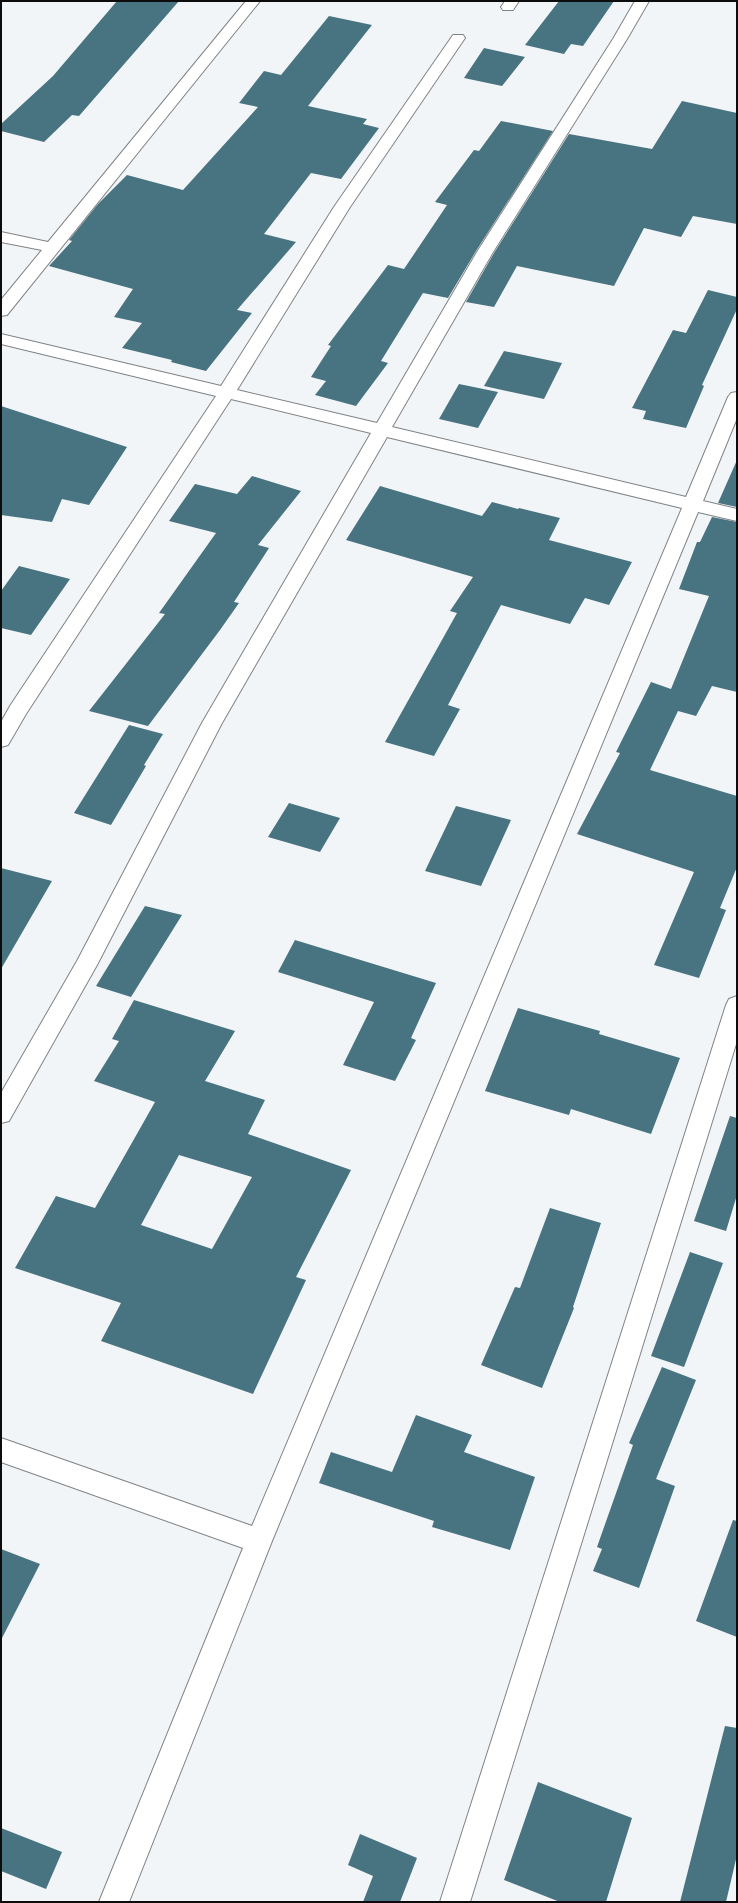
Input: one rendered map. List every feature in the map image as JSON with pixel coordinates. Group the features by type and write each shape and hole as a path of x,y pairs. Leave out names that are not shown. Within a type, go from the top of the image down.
{"street":[{"path":"1,312 253,1"},
{"path":"1,1114 86,965 212,723 485,252 620,39 642,1"},
{"path":"1,740 17,711 226,393 342,207 458,38"},
{"path":"1,237 52,248"},
{"path":"1,339 737,515"},
{"path":"114,1902 259,1541 737,396"},
{"path":"455,1902 737,1005"},
{"path":"1,1450 259,1541"}],"building":[{"path":"117,1 179,1 79,116 72,115 44,142 1,131 1,124 53,76"},
{"path":"559,1 614,1 583,46 571,44 564,54 525,45"},
{"path":"329,16 372,25 308,106 367,119 363,124 379,128 341,179 311,173 264,234 296,242 237,310 252,313 206,371 171,362 172,360 122,348 142,323 114,317 133,289 49,266 72,241 69,240 98,204 127,175 183,190 258,107 239,103 264,71 281,75"},
{"path":"484,48 525,57 502,86 464,78"},
{"path":"682,101 737,113 737,224 693,216 681,237 644,228 614,286 517,266 494,307 466,302 494,253 569,134 652,149"},
{"path":"501,121 553,131 476,251 448,298 423,293 381,361 388,363 356,406 315,395 326,381 311,377 331,346 328,345 388,265 404,269 447,205 435,202 474,150 479,151"},
{"path":"708,290 737,297 737,309 702,385 704,386 686,428 643,419 646,411 632,408 673,330 686,333"},
{"path":"504,351 562,363 544,399 484,386"},
{"path":"459,384 498,392 478,428 439,419"},
{"path":"1,406 127,447 89,505 62,499 52,522 1,515"},
{"path":"737,460 737,507 718,503"},
{"path":"252,476 301,491 258,545 269,548 234,602 239,603 148,726 89,711 165,614 159,613 216,533 169,521 195,484 237,494"},
{"path":"380,486 482,516 492,502 560,518 549,540 632,562 609,605 585,598 570,624 501,605 448,705 460,709 434,756 385,742 457,613 450,611 473,577 346,540"},
{"path":"712,517 737,522 737,692 712,686 696,716 678,711 650,770 737,796 737,867 720,908 726,910 699,978 654,965 694,872 577,834 620,753 616,752 651,682 671,689 709,596 679,589 697,542 700,542"},
{"path":"19,566 70,579 31,635 1,628 1,591"},
{"path":"129,725 163,734 111,825 74,813"},
{"path":"289,803 340,818 320,852 268,837"},
{"path":"456,806 511,820 481,886 425,871"},
{"path":"1,868 52,881 1,969"},
{"path":"145,906 182,915 131,997 96,986"},
{"path":"295,940 436,983 411,1038 416,1040 395,1081 343,1065 374,1002 278,972"},
{"path":"134,1000 235,1031 205,1081 265,1100 248,1134 351,1170 296,1277 306,1280 253,1394 101,1341 121,1303 15,1268 56,1196 95,1208 155,1102 94,1081 119,1041 112,1039","holes":["179,1155 252,1177 212,1249 141,1225"]},
{"path":"518,1008 600,1031 599,1034 680,1058 651,1134 571,1109 569,1115 485,1091"},
{"path":"730,1116 737,1118 737,1195 726,1231 694,1221"},
{"path":"550,1208 601,1223 573,1307 574,1308 542,1388 481,1365 515,1287 520,1288"},
{"path":"690,1252 723,1263 684,1367 651,1356"},
{"path":"662,1367 696,1380 656,1479 675,1486 639,1588 593,1571 602,1549 597,1547 633,1445 629,1443"},
{"path":"416,1415 472,1435 464,1452 535,1477 510,1550 432,1527 434,1521 319,1483 331,1452 392,1472"},
{"path":"733,1520 737,1521 737,1637 696,1621"},
{"path":"1,1549 40,1564 1,1640"},
{"path":"725,1726 737,1728 737,1855 726,1902 680,1902"},
{"path":"538,1782 632,1818 606,1902 560,1902 504,1880"},
{"path":"1,1828 62,1852 46,1889 1,1871"},
{"path":"360,1834 417,1858 400,1902 363,1902 373,1876 348,1865"}]}
